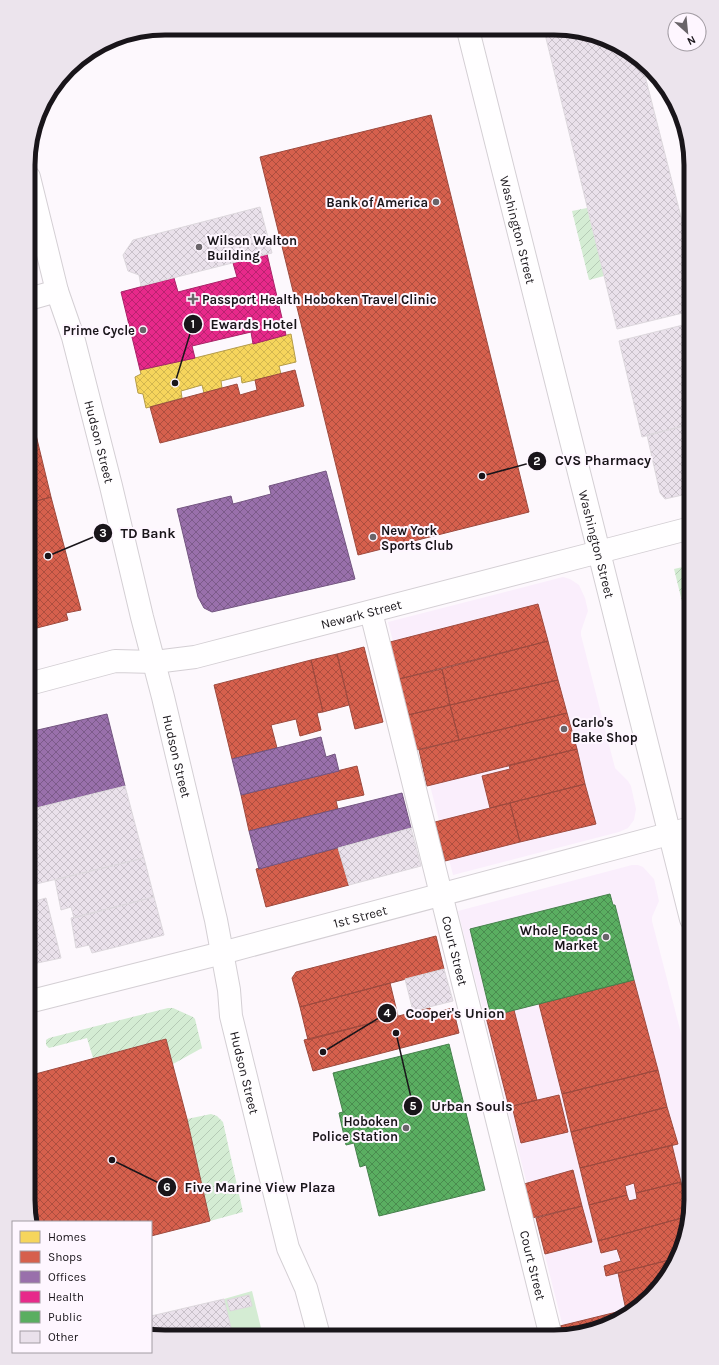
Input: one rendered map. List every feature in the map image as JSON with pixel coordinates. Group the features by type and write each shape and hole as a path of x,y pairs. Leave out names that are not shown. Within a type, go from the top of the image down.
{"street":[{"name":"Washington Street","path":"469,35 684,892"},
{"name":"Hudson Street","path":"35,201 57,291 73,337 111,486 142,617 155,662 215,913 229,990 230,1016 288,1248 306,1288 317,1330"},
{"path":"35,297 57,291"},
{"name":"Newark Street","path":"35,682 115,661 155,662 195,657 684,530"},
{"name":"Court Street","path":"371,612 549,1330"},
{"name":"1st Street","path":"35,1000 222,953 684,830"}],"shaded area":[{"path":"563,577 570,579 579,585 585,598 588,611 581,635 615,768 631,786 636,809 634,820 628,828 619,832 453,875 388,622"},
{"path":"632,865 643,867 654,879 659,901 652,917 652,921 684,1045 684,1209 682,1226 667,1265 646,1292 619,1313 588,1326 564,1329 458,911"}],"green space":[{"path":"587,208 604,276 589,280 572,211"},
{"path":"684,567 684,610 674,569"},
{"path":"173,1008 195,1019 202,1048 173,1064 166,1039 93,1058 87,1038 49,1048 46,1045 46,1040 49,1038"},
{"path":"211,1114 217,1116 223,1122 243,1212 210,1221 187,1119"},
{"path":"252,1291 262,1330 232,1330 224,1299"}],"building: Homes":[{"path":"291,334 296,362 279,366 281,374 242,383 241,376 221,381 222,388 204,393 202,385 181,391 182,398 146,408 143,394 138,393 135,377 141,374 140,370"}],"building: Shops":[{"path":"431,115 529,512 358,555 260,157"},
{"path":"295,370 304,406 160,443 150,407 237,384 240,395 257,390 255,380"},
{"path":"35,431 51,497 35,501"},
{"path":"51,497 81,610 66,613 68,620 35,628 35,501"},
{"path":"538,604 548,641 399,679 390,642"},
{"path":"548,641 558,680 450,705 442,669"},
{"path":"364,647 383,722 355,729 337,654"},
{"path":"337,654 349,705 323,712 311,660"},
{"path":"311,660 323,712 317,713 321,730 300,736 296,719 271,725 277,748 232,759 214,685"},
{"path":"442,669 450,705 408,715 399,679"},
{"path":"558,680 567,713 459,740 450,705"},
{"path":"450,705 459,740 416,750 408,715"},
{"path":"567,713 577,749 427,786 419,750"},
{"path":"577,749 585,784 490,808 482,776 510,769 509,765"},
{"path":"357,766 364,795 336,801 338,809 249,831 241,795"},
{"path":"585,784 596,824 520,842 510,803"},
{"path":"510,803 520,842 445,861 435,822"},
{"path":"338,848 349,885 266,907 256,869"},
{"path":"436,936 444,969 300,1007 292,978 296,972"},
{"path":"634,980 658,1070 562,1094 539,1004"},
{"path":"390,983 398,1016 308,1040 300,1007"},
{"path":"430,1008 432,1013 453,1008 459,1033 313,1071 304,1040"},
{"path":"514,1010 537,1100 509,1107 486,1017"},
{"path":"166,1039 187,1119 210,1221 152,1236 152,1221 36,1221 35,1200 35,1074"},
{"path":"658,1070 667,1107 571,1132 562,1094"},
{"path":"559,1095 568,1132 521,1143 512,1106"},
{"path":"667,1107 678,1144 580,1168 571,1132"},
{"path":"672,1145 681,1182 636,1193 634,1183 625,1186 627,1195 589,1205 580,1168"},
{"path":"573,1170 582,1206 532,1218 524,1184"},
{"path":"681,1182 684,1195 683,1218 598,1241 589,1205 627,1195 629,1201 637,1199 636,1193"},
{"path":"582,1206 592,1242 545,1254 536,1218"},
{"path":"683,1218 680,1234 669,1260 606,1276 604,1266 621,1261 617,1249 601,1253 598,1241"},
{"path":"669,1260 657,1279 646,1292 626,1308 618,1273"},
{"path":"622,1311 612,1317 588,1326 561,1330 560,1326"}],"building: Offices":[{"path":"326,471 355,579 212,612 204,608 198,597 177,509 231,496 233,504 271,494 269,486"},
{"path":"107,714 125,786 35,808 35,731"},
{"path":"321,737 326,757 335,754 339,771 241,795 232,759"},
{"path":"402,793 411,828 259,869 249,831"}],"building: Health":[{"path":"267,254 286,335 253,344 251,332 192,346 195,358 140,370 121,292 174,278 178,292 237,277 233,263"}],"building: Public":[{"path":"610,894 613,905 615,905 634,980 491,1016 470,929"},
{"name":"Hoboken Police Station","path":"449,1044 485,1190 379,1216 366,1165 360,1167 354,1143 346,1145 339,1113 343,1112 333,1073"}],"building: Other":[{"path":"545,35 580,37 596,42 612,48 644,71 684,229 684,313 617,329"},
{"name":"Wilson Walton Building","path":"260,207 272,253 141,286 139,275 128,271 123,255 133,240"},
{"path":"684,325 684,426 642,437 619,341"},
{"path":"684,426 684,495 665,499 660,493 647,435"},
{"path":"125,786 144,858 35,884 35,808"},
{"path":"411,828 421,866 349,885 338,848"},
{"path":"144,858 154,897 74,918 71,907 61,910 55,880"},
{"path":"154,897 164,935 92,953 89,945 76,948 71,918"},
{"path":"46,898 61,958 35,964 35,901"},
{"path":"444,969 453,1001 413,1011 405,979"},
{"path":"249,1295 252,1306 230,1311 227,1300"},
{"path":"224,1299 232,1330 152,1329 152,1316"}],"place":[{"name":"Bank of America","path":"436,202"},
{"name":"Wilson Walton Building","path":"199,247"},
{"name":"Passport Health Hoboken Travel Clinic","path":"193,299"},
{"name":"Prime Cycle","path":"143,330"},
{"name":"Ewards Hotel","path":"175,383"},
{"name":"CVS Pharmacy","path":"482,476"},
{"name":"New York Sports Club","path":"373,537"},
{"name":"TD Bank","path":"48,556"},
{"name":"Carlo's Bake Shop","path":"564,729"},
{"name":"Whole Foods Market","path":"606,937"},
{"name":"Urban Souls","path":"396,1033"},
{"name":"Cooper's Union","path":"323,1052"},
{"name":"Hoboken Police Station","path":"406,1128"},
{"name":"Five Marine View Plaza","path":"112,1160"}]}
